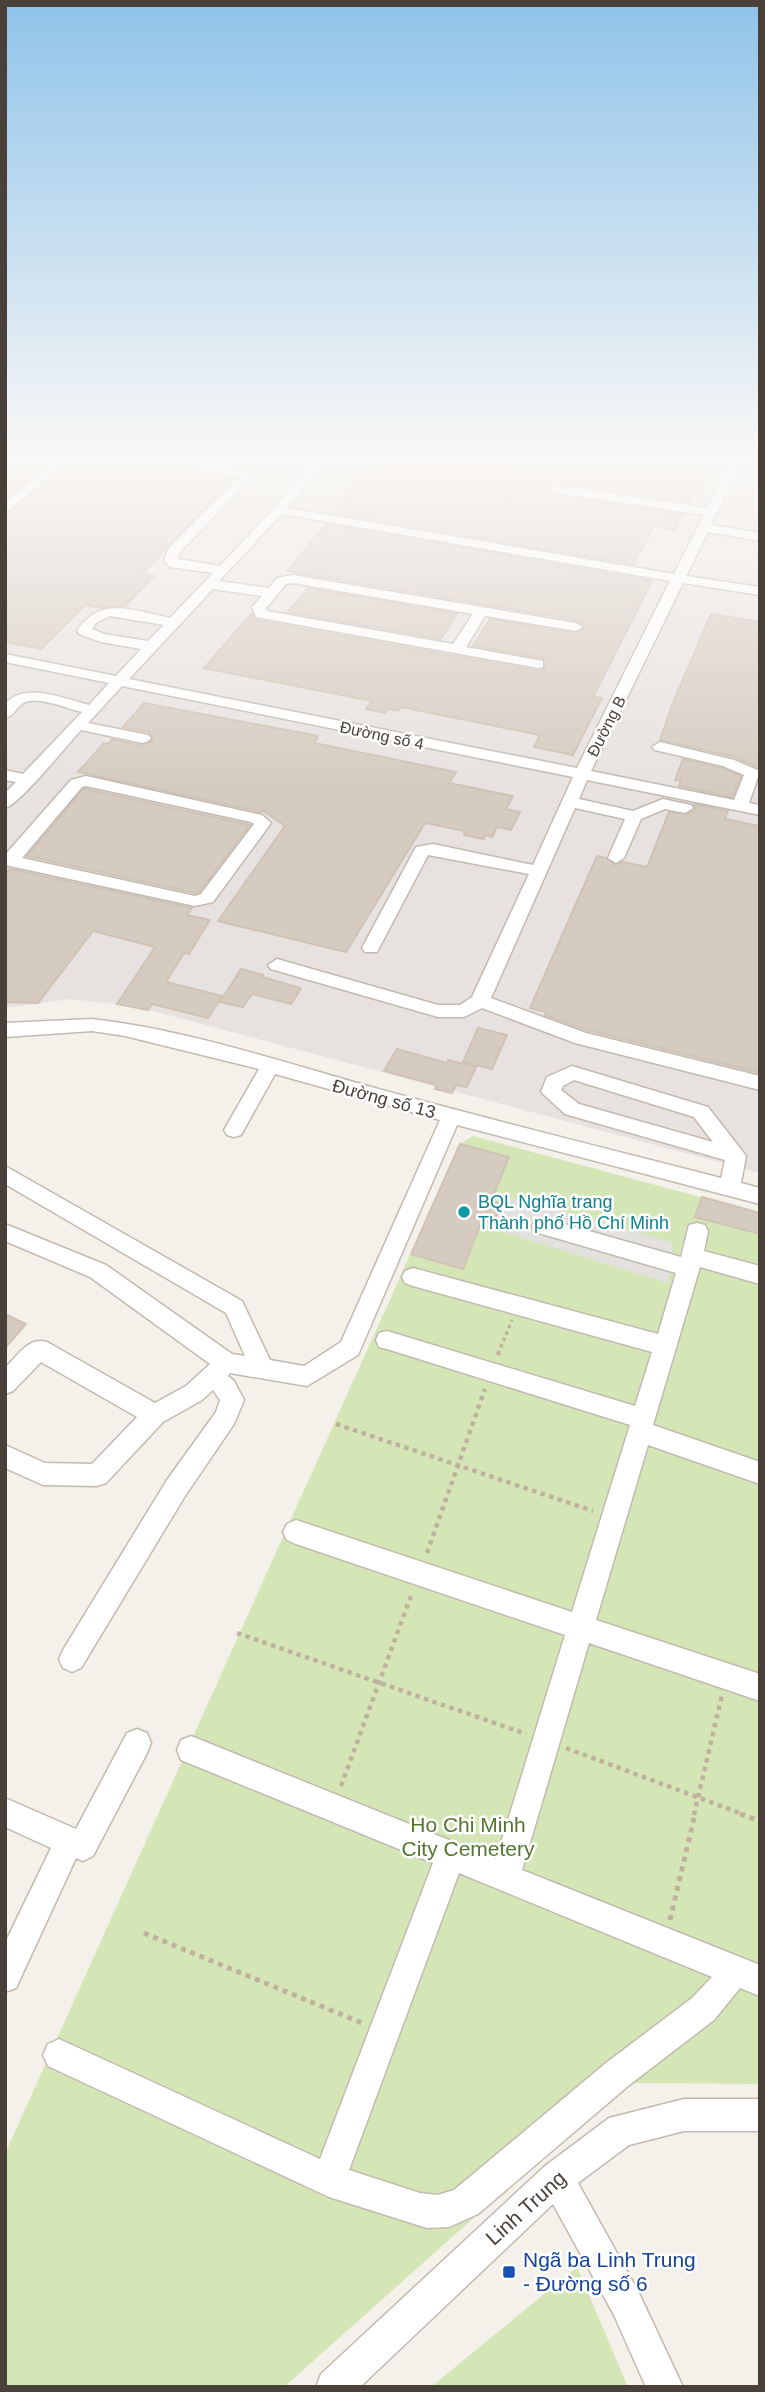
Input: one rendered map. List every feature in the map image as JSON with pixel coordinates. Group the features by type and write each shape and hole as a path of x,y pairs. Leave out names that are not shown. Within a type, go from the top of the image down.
{"street":[{"path":"181,566 222,570"},
{"path":"5,803 226,566"},
{"path":"603,566 760,590"},
{"name":"Đường B","path":"480,1001 581,776 687,566"},
{"path":"538,664 261,614 259,607 282,581 293,579 576,626"},
{"path":"209,584 272,593"},
{"path":"150,646 101,638 84,631 94,617 109,611 172,623"},
{"path":"457,650 481,611"},
{"name":"Đường số 4","path":"5,658 760,810"},
{"path":"5,714 18,699 34,696 91,710"},
{"path":"78,725 143,738"},
{"path":"660,747 728,763 752,773 740,806"},
{"path":"5,775 28,780"},
{"path":"86,781 256,818 263,823 207,898 195,901 8,861 76,783 86,781"},
{"path":"569,802 634,816 663,804 760,823"},
{"path":"616,858 634,816"},
{"path":"371,948 422,851 432,849 538,871"},
{"path":"277,965 438,1012 464,1011 480,1001 582,1038 760,1083"},
{"name":"Đường số 13","path":"5,1030 92,1025 125,1029 195,1045 269,1068 451,1117 760,1196"},
{"path":"234,1130 269,1068"},
{"path":"730,1188 736,1156 701,1112 572,1073 554,1082 551,1092 572,1109 736,1156"},
{"path":"5,1456 43,1474 97,1475 155,1415 194,1393 220,1369 262,1368 307,1376 350,1348 451,1117"},
{"path":"5,1174 234,1307 262,1368"},
{"path":"543,1226 690,1262 760,1275"},
{"path":"506,1878 697,1231"},
{"path":"5,1232 98,1271 220,1369 232,1401 226,1417 176,1488 72,1659"},
{"path":"413,1276 665,1346"},
{"path":"387,1340 641,1425 760,1473"},
{"path":"5,1384 39,1349 155,1415"},
{"path":"296,1532 760,1688"},
{"path":"5,1812 83,1846 136,1743"},
{"path":"191,1750 746,1976"},
{"path":"5,1977 69,1841"},
{"path":"329,2180 382,2031 451,1855"},
{"path":"60,2055 329,2180 420,2210 448,2212 466,2202 641,2055 696,2017 724,1989 746,1976"},
{"name":"Linh Trung","path":"334,2387 557,2178 621,2130 684,2115 760,2115"},
{"path":"557,2178 626,2303 665,2387"}],"path":[{"path":"336,1424 614,1518"},
{"path":"237,1633 547,1741 760,1821"},
{"path":"665,1944 726,1676"},
{"path":"144,1933 382,2031"}],"shaded area":[{"path":"5,566 760,566 760,1173 134,1006 70,999 5,1008"},
{"path":"518,1197 673,1243 668,1283 497,1230 493,1224 501,1204"}],"green space":[{"name":"Ho Chi Minh City Cemetery","path":"473,1136 760,1213 760,2084 625,2083 284,2387 5,2387 5,2154 460,1144"},
{"path":"577,2267 628,2387 431,2387"}],"building":[{"path":"5,566 150,566 142,574 154,576 126,605 102,608 85,605 41,649 5,642"},
{"path":"292,566 564,566 652,581 593,697 602,698 573,755 534,747 540,735 401,707 398,711 388,709 385,713 366,709 372,701 204,668 252,613 255,620 538,671 545,669 543,658 473,646 490,619 576,634 585,628 576,620 287,571"},
{"path":"308,588 457,614 441,639 288,612"},
{"path":"711,614 760,622 760,768 735,757 660,740"},
{"path":"144,703 318,736 314,743 456,772 449,783 513,796 506,809 520,812 511,830 497,827 492,837 485,835 484,839 464,835 465,831 425,823 346,952 218,921 285,826 262,810 261,812 78,772 104,743 108,744 112,739 142,746 153,740 149,732 123,727"},
{"path":"683,759 722,768 741,776 732,797 679,786 681,781 675,780"},
{"path":"83,789 250,825 199,892 195,893 27,856"},
{"path":"694,804 728,811 725,819 760,826 760,1073 587,1030 530,1008 597,856 606,858 615,865 623,862 647,867 669,812 686,815 696,809"},
{"path":"10,869 192,908 187,915 210,920 189,954 184,953 166,982 222,996 208,1018 152,1004 148,1010 117,1004 155,947 93,931 38,1003 5,1002 5,874"},
{"path":"241,969 301,988 291,1004 252,994 243,1007 220,1002"},
{"path":"478,1028 507,1035 492,1069 463,1062"},
{"path":"397,1049 447,1063 448,1060 476,1067 467,1087 456,1085 452,1093 435,1089 436,1085 384,1071"},
{"name":"BQL Nghĩa trang Thành phố Hồ Chí Minh","path":"460,1144 509,1157 491,1201 501,1204 493,1224 482,1220 463,1269 411,1254"},
{"path":"702,1197 760,1213 760,1234 695,1217"},
{"path":"5,1314 26,1324 5,1348"}],"place":[{"name":"BQL Nghĩa trang Thành phố Hồ Chí Minh","path":"464,1212"},
{"name":"Ngã ba Linh Trung - Đường số 6","path":"509,2272"}]}
